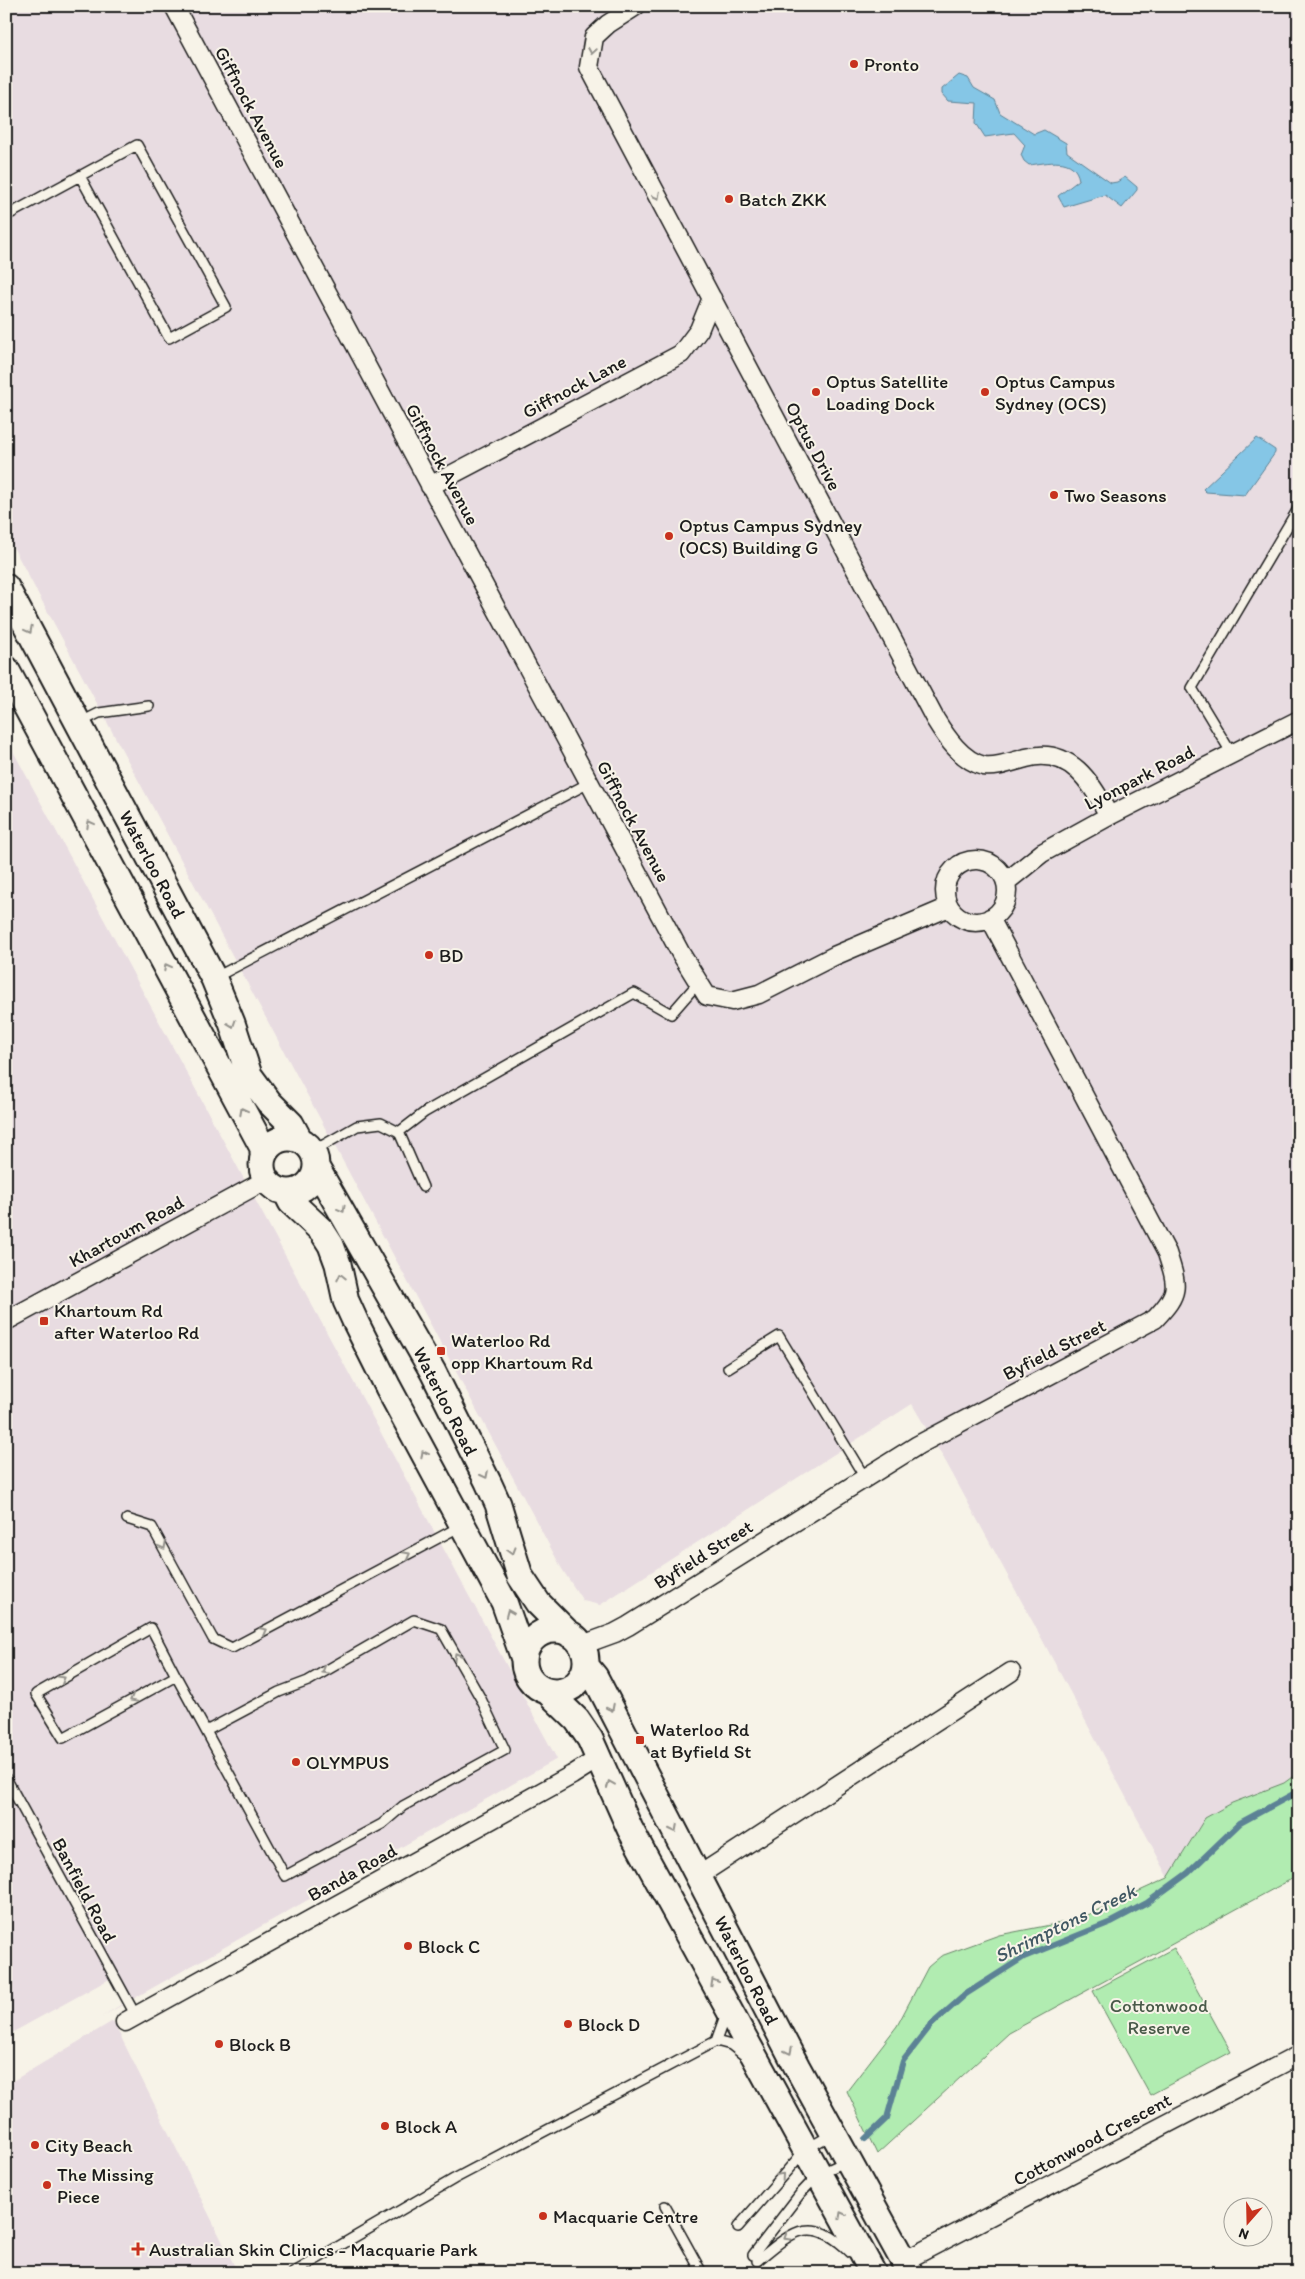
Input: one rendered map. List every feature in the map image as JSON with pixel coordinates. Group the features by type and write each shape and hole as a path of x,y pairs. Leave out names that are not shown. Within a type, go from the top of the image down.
{"street":[{"name":"Giffnock Avenue","path":"174,6 674,942 698,983"},
{"name":"Optus Drive","path":"636,6 608,24 594,37 589,67 944,734 960,752 984,766 998,765 1042,754 1069,763 1093,785 1109,816"},
{"name":"Giffnock Lane","path":"430,486 682,354 699,330 712,298"},
{"name":"Waterloo Road","path":"6,588 214,979 232,1023 249,1075 269,1102 291,1124 310,1152 433,1372 498,1504 520,1576 538,1604 579,1648 797,2067 850,2160 907,2267"},
{"name":"Waterloo Road","path":"6,669 263,1148 264,1154"},
{"name":"Lyonpark Road","path":"1006,882 1042,853 1109,816 1299,720"},
{"path":"974,860 989,863 1001,873 1006,882 1007,893 1004,903 998,912 990,918 972,921 963,919 949,907 945,897 945,886 948,876 954,868 963,862 974,860"},
{"path":"698,983 706,996 732,1001 759,994 834,956 949,907"},
{"name":"Byfield Street","path":"579,1648 628,1626 865,1478 971,1415 1155,1319 1171,1302 1176,1281 1167,1253 990,918"},
{"path":"276,1186 295,1192 308,1184 314,1177 310,1152 284,1138 275,1141 267,1148 262,1164 276,1186 322,1231 331,1245 338,1264 346,1301 356,1324 504,1602 529,1677 536,1686 548,1691 558,1692 572,1687 583,1676 579,1648 560,1630 540,1634 527,1649 524,1659"},
{"name":"Khartoum Road","path":"6,1321 276,1186"},
{"path":"698,1876 1012,1672"},
{"name":"Waterloo Road","path":"548,1691 577,1720 590,1739 630,1829 872,2273"},
{"name":"Banda Road","path":"130,2020 554,1785 599,1758"},
{"name":"Cottonwood Crescent","path":"907,2267 1299,2055"}],"lane":[{"path":"6,216 136,145 226,307 169,338 80,176"},
{"path":"1232,754 1192,688 1299,507"},
{"path":"79,723 99,713 149,706"},
{"path":"214,979 589,783"},
{"path":"399,1132 425,1112 634,993 671,1014 698,983"},
{"path":"310,1152 357,1126 381,1123 399,1132 423,1187"},
{"path":"728,1368 779,1336 865,1478"},
{"path":"127,1519 152,1527 214,1639 232,1648 463,1525"},
{"path":"176,1676 63,1738 36,1694 151,1628 176,1676 206,1731 286,1876 382,1824 403,1806 505,1750 481,1698 441,1629 414,1620 308,1681 279,1692 206,1731"},
{"name":"Banfield Road","path":"6,1778 130,2020"},
{"path":"716,2041 728,2007"},
{"path":"293,2273 454,2179 716,2041 731,2045 763,2071"},
{"path":"738,2227 806,2149 834,2133"},
{"path":"850,2160 819,2174 800,2194 755,2258 787,2235 798,2231 810,2230 831,2236 841,2243 872,2273"},
{"path":"665,2206 702,2273"}],"shaded area":[{"path":"6,6 1299,6 1299,1772 1284,1783 1232,1803 1205,1818 1169,1878 1035,1626 947,1464 912,1404 600,1605 583,1601 562,1569 6,534"},
{"path":"6,738 557,1759 101,2017 127,2001 113,1977 6,2036"},
{"path":"113,2021 238,2273 6,2273 6,2085"}],"green space":[{"path":"1299,1772 1299,1875 1009,2033 877,2154 847,2091 897,2026 928,1967 941,1956 999,1935 1076,1920 1168,1878 1205,1818 1232,1803 1284,1783"},
{"name":"Cottonwood Reserve","path":"1174,1948 1231,2052 1150,2095 1093,1991"}],"water":[{"path":"959,75 968,78 974,88 995,100 1000,113 1034,134 1044,130 1066,143 1067,152 1111,183 1125,177 1137,187 1137,190 1122,208 1105,195 1064,207 1058,196 1079,180 1076,172 1072,167 1059,162 1029,165 1021,155 1025,145 1014,133 985,137 976,123 977,103 948,101 942,94 942,89"},
{"path":"1257,438 1275,450 1275,453 1245,495 1206,492 1203,489"}],"waterway":[{"name":"Shrimptons Creek","path":"865,2139 887,2118 903,2061 931,2025 966,1994 1024,1957 1111,1922 1147,1903 1188,1873 1240,1823 1299,1791"}],"place":[{"name":"Pronto","path":"854,64"},
{"name":"Batch ZKK","path":"729,199"},
{"name":"Optus Satellite Loading Dock","path":"816,392"},
{"name":"Optus Campus Sydney (OCS)","path":"985,392"},
{"name":"Two Seasons","path":"1054,495"},
{"name":"Optus Campus Sydney (OCS) Building G","path":"669,536"},
{"name":"BD","path":"429,955"},
{"name":"Khartoum Rd after Waterloo Rd","path":"44,1321"},
{"name":"Waterloo Rd opp Khartoum Rd","path":"441,1351"},
{"name":"Waterloo Rd at Byfield St","path":"640,1740"},
{"name":"OLYMPUS","path":"296,1762"},
{"name":"Block C","path":"408,1946"},
{"name":"Block D","path":"568,2024"},
{"name":"Block B","path":"219,2044"},
{"name":"Block A","path":"385,2126"},
{"name":"City Beach","path":"35,2145"},
{"name":"The Missing Piece","path":"47,2185"},
{"name":"Macquarie Centre","path":"543,2216"},
{"name":"Australian Skin Clinics - Macquarie Park","path":"138,2249"}]}
